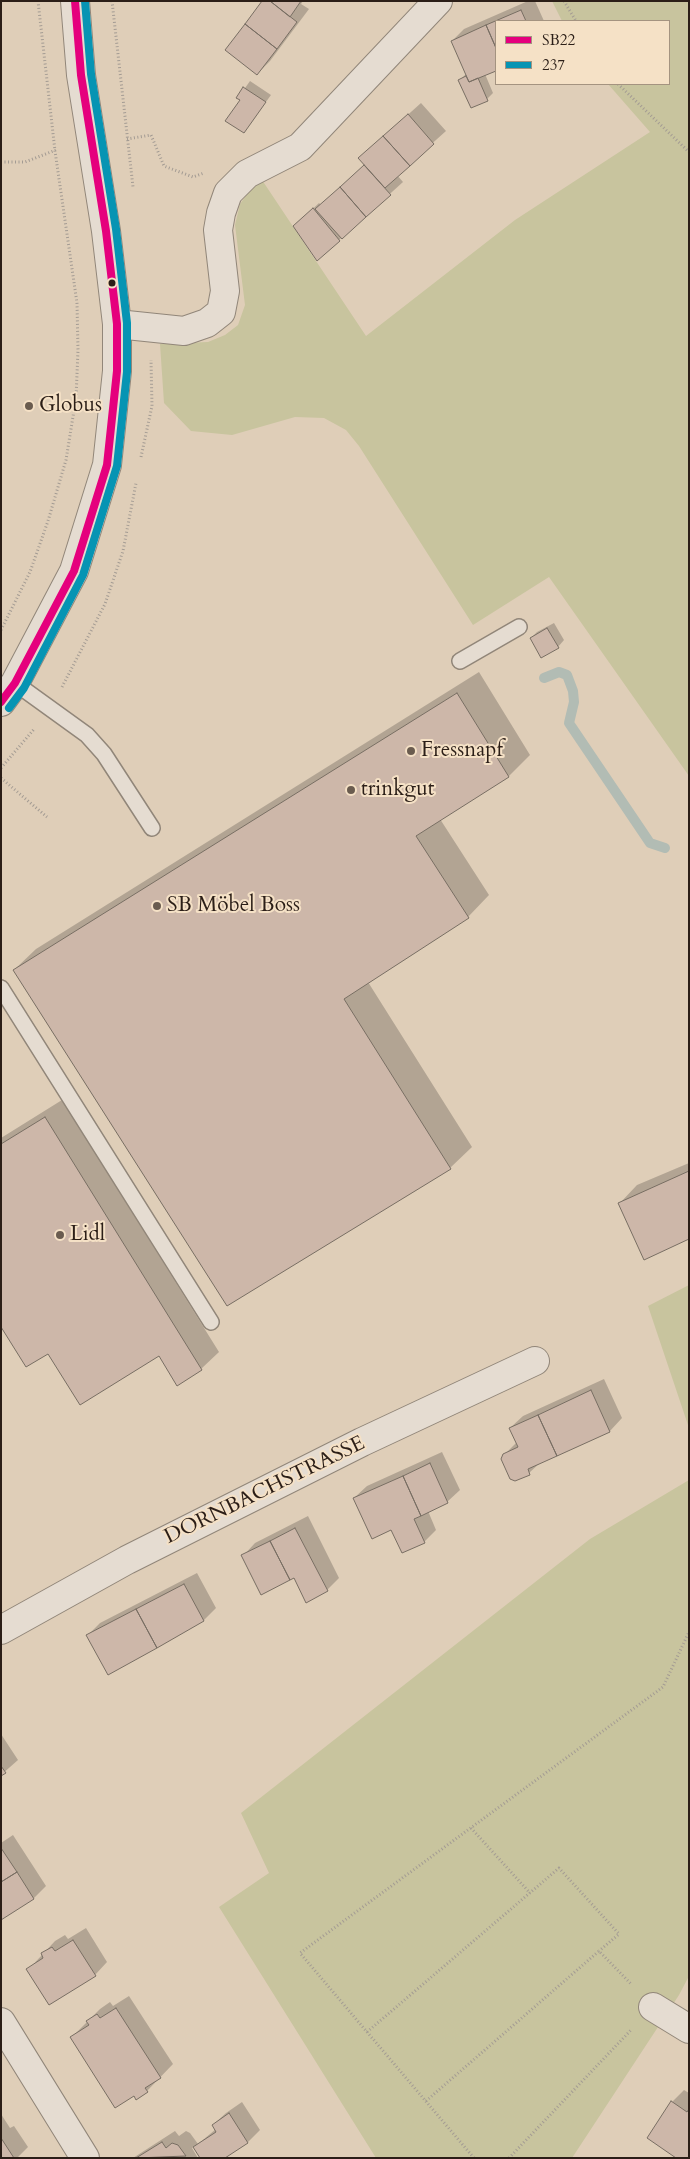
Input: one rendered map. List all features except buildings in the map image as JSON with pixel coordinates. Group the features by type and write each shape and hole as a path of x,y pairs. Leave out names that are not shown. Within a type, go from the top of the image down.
{"street":[{"path":"8,693 74,570 107,465 117,371 117,324 106,231 81,76 75,1"},
{"path":"117,324 184,331 207,322 222,312 225,291 218,230 221,213 228,193 247,174 300,147 438,1"},
{"name":"DORNBACHSTRASSE","path":"1,1630 127,1560 362,1442 535,1361"},
{"path":"653,2007 689,2029"},
{"path":"1,2022 85,2158"}],"lane":[{"path":"460,661 519,627"},
{"path":"8,693 87,735 104,754 152,828"},
{"path":"1,988 210,1322"}],"path":[{"path":"1,630 30,572 48,521 66,460 76,398 77,303 55,151 38,1"},
{"path":"564,1 575,20"},
{"path":"619,85 689,152"},
{"path":"1,162 25,162 55,151 151,136 164,166 193,177 210,170"},
{"path":"1,778 46,817"},
{"path":"474,2158 300,1953 663,1687 689,1632"},
{"path":"471,1828 530,1893"},
{"path":"367,2032 559,1868 619,1934 426,2101"},
{"path":"509,2158 653,2007 599,1951"}],"shaded area":[{"path":"552,1 689,1 689,776 549,577 473,625 359,446 346,430 324,418 295,417 232,435 191,431 164,403 160,344 208,342 225,335 238,325 245,305 235,225 240,204 250,190 262,180 366,336 515,220 650,132 609,85 670,85 670,20 562,20"},
{"path":"689,1285 689,1428 648,1306"},
{"path":"689,1480 689,1976 679,1995 572,2158 376,2158 219,1907 269,1873 241,1813 590,1539"}],"waterway":[{"path":"544,678 559,672 567,675 573,691 574,702 569,723 650,843 665,848"}],"transit line":[{"name":"SB22","path":"1,702 15,683 74,571 107,465 117,371 117,324 106,231 81,75 75,1"},
{"name":"237","path":"9,708 24,688 83,575 117,466 127,372 127,323 116,229 91,74 85,1"}],"place":[{"name":"Globus","path":"29,406"},
{"name":"Fressnapf","path":"411,751"},
{"name":"trinkgut","path":"351,790"},
{"name":"SB Möbel Boss","path":"157,906"},
{"name":"Lidl","path":"60,1235"}]}
